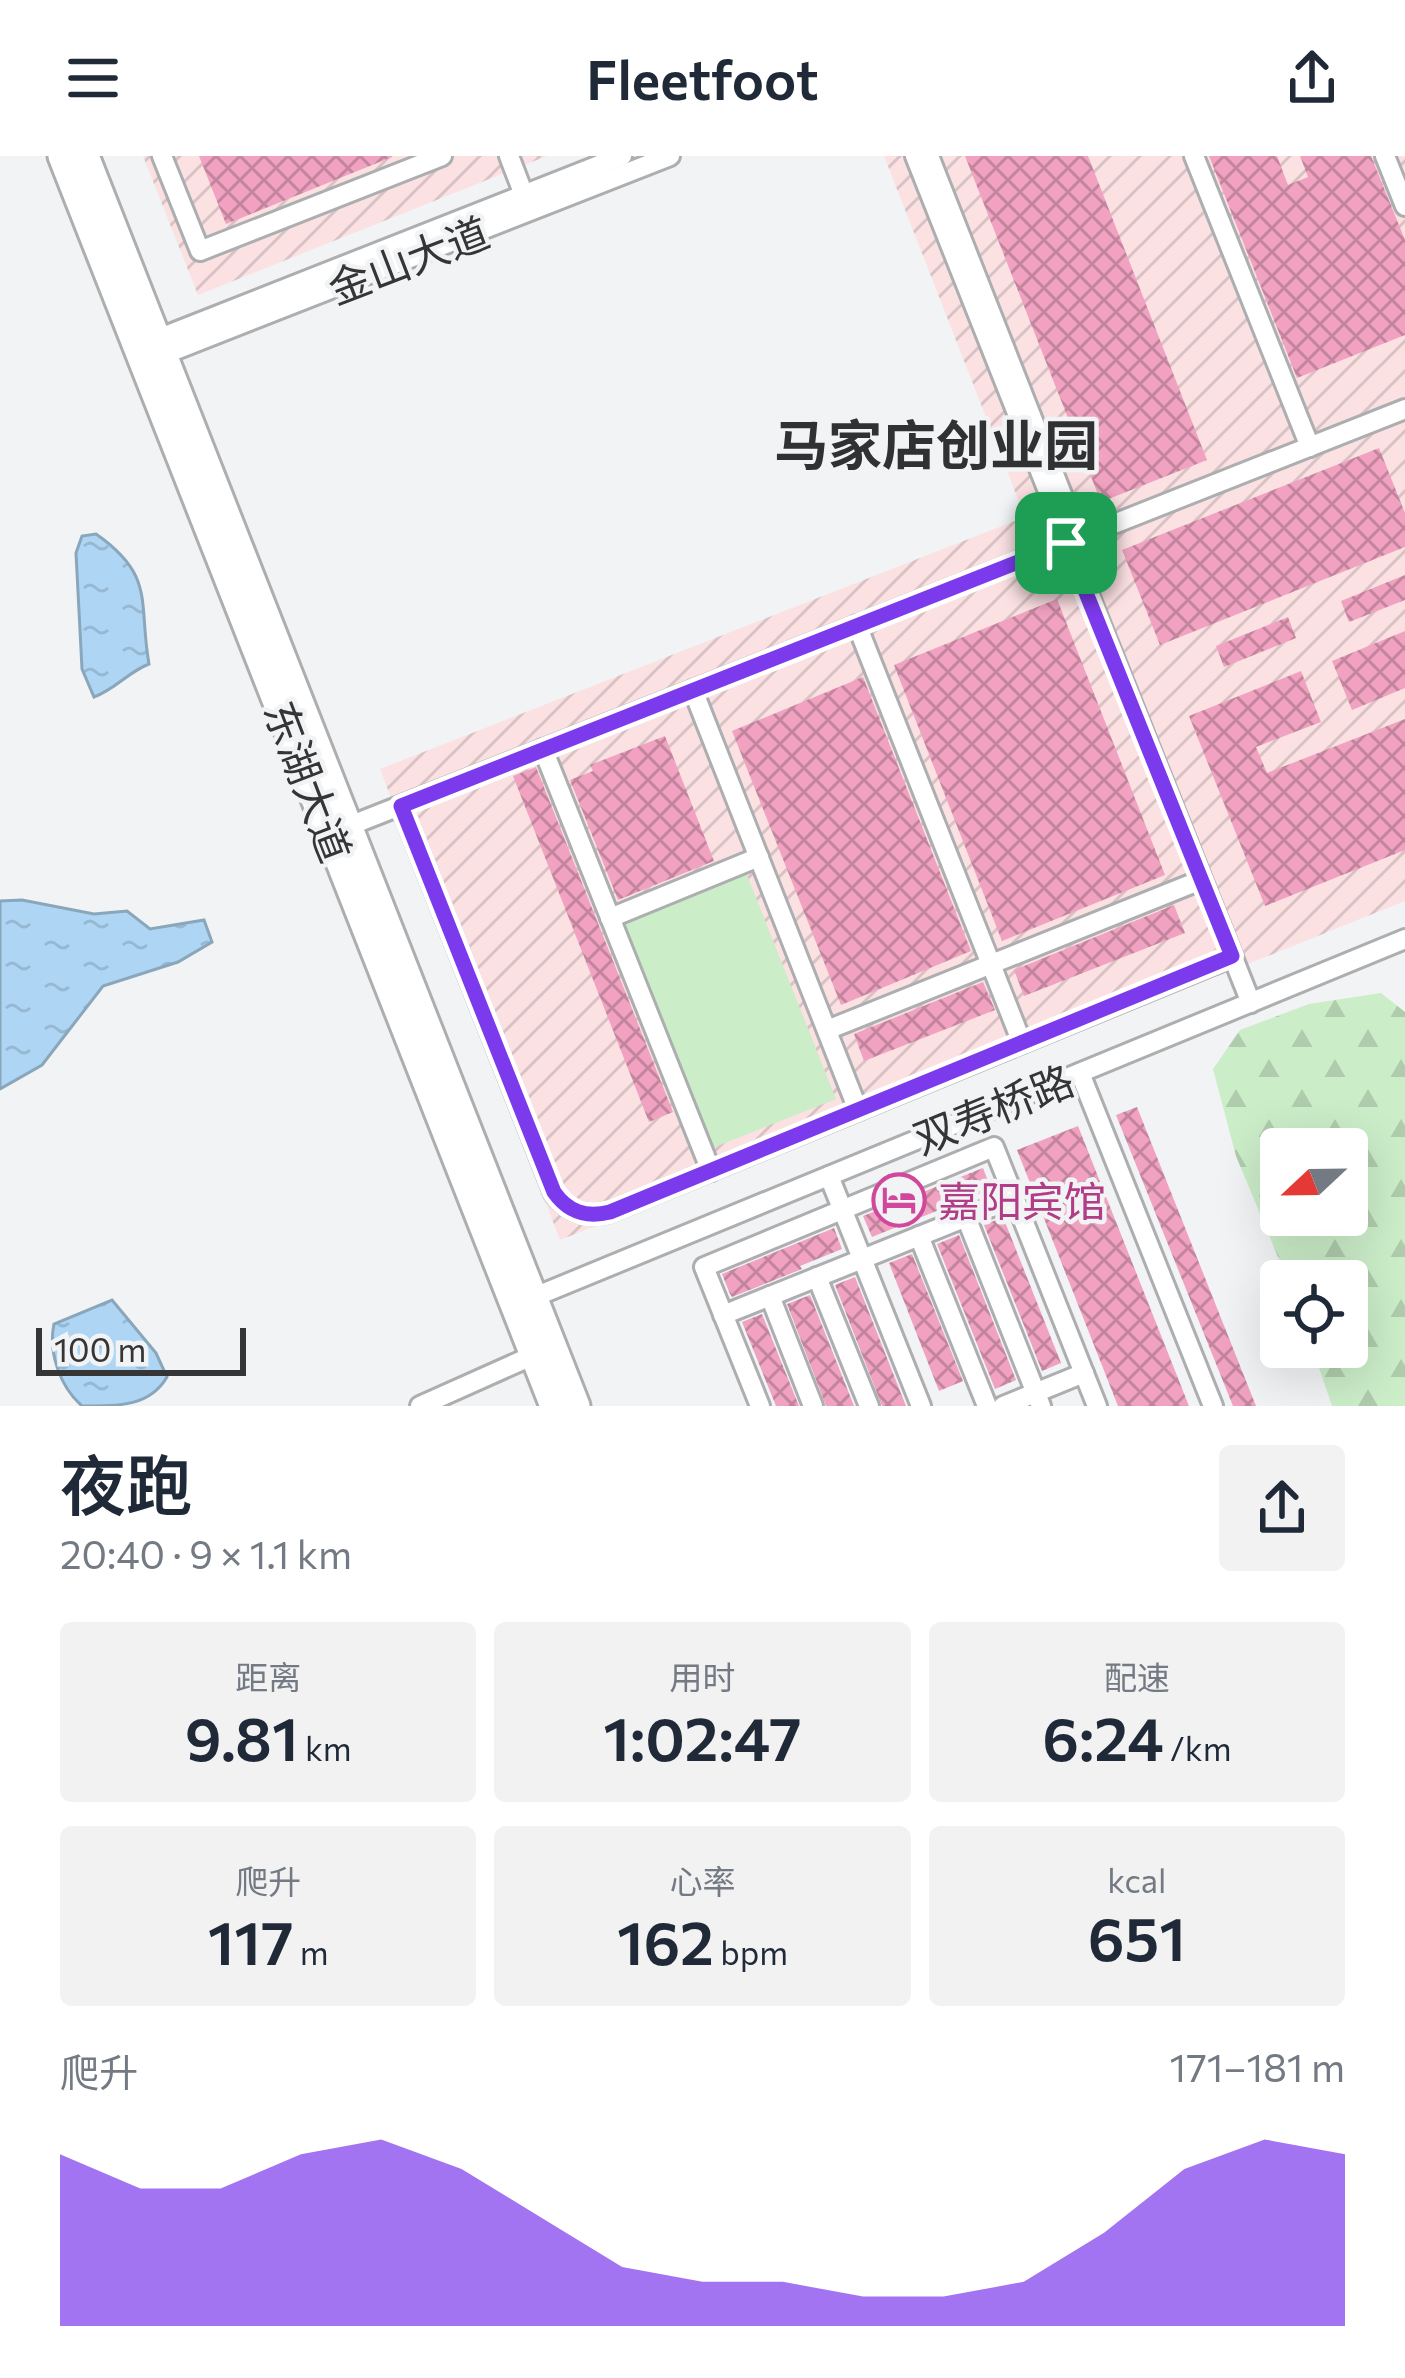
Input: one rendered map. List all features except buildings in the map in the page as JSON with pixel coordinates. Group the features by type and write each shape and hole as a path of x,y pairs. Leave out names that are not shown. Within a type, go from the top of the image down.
{"highway":[{"name":"东湖大道","path":"62,156 152,350 349,826 524,1301 534,1355 554,1406"},
{"name":"东湖大道","path":"85,156 152,350 524,1301 576,1406"}],"street":[{"path":"162,156 200,251 442,156"},
{"path":"509,156 524,195"},
{"name":"金山大道","path":"152,350 622,156"},
{"name":"金山大道","path":"152,350 670,156"},
{"path":"915,156 1251,1003"},
{"path":"929,156 1065,502 1068,542"},
{"path":"1194,156 1310,447"},
{"path":"1385,156 1405,206"},
{"path":"349,826 1405,410"},
{"path":"856,626 1022,1043"},
{"path":"693,690 858,1110"},
{"path":"543,749 711,1171"},
{"path":"401,806 554,1192 563,1204 596,1216 1232,956"},
{"path":"610,918 759,857"},
{"path":"826,1030 1201,880"},
{"name":"双寿桥路","path":"524,1301 1405,939"},
{"path":"1080,1073 1213,1406"},
{"path":"760,1406 704,1267 994,1147 1097,1406"},
{"path":"829,1176 921,1406"},
{"path":"723,1315 1014,1198"},
{"path":"966,1217 1038,1400"},
{"path":"919,1236 987,1406"},
{"path":"817,1277 869,1406"},
{"path":"770,1297 813,1406"},
{"path":"420,1406 534,1355"},
{"path":"1003,1406 1038,1400 1084,1373"}],"shaded area":[{"path":"143,156 547,156 198,295"},
{"path":"884,156 1405,156 1405,901 560,1240 380,769 1025,517"}],"green space":[{"path":"745,870 836,1099 710,1149 619,920"},
{"path":"1381,993 1405,1012 1405,1406 1332,1406 1319,1368 1368,1368 1368,1260 1279,1260 1269,1236 1368,1236 1368,1128 1260,1128 1260,1214 1236,1156 1213,1069 1240,1030 1309,1004"}],"water":[{"path":"96,534 115,549 136,577 149,664 94,697 82,669 76,553 82,536"},
{"path":"22,900 94,914 127,911 150,929 204,920 212,942 178,962 103,986 42,1065 0,1089 0,901"},
{"path":"112,1300 156,1353 167,1377 143,1399 82,1406 57,1368 54,1324"}],"place":[{"name":"嘉阳宾馆","path":"899,1200"}],"district":[{"name":"马家店创业园","path":"936,443"}],"route":[{"path":"1066,543 1232,956 610,1212 578,1213 563,1204 554,1192 401,806 1066,543"}]}
